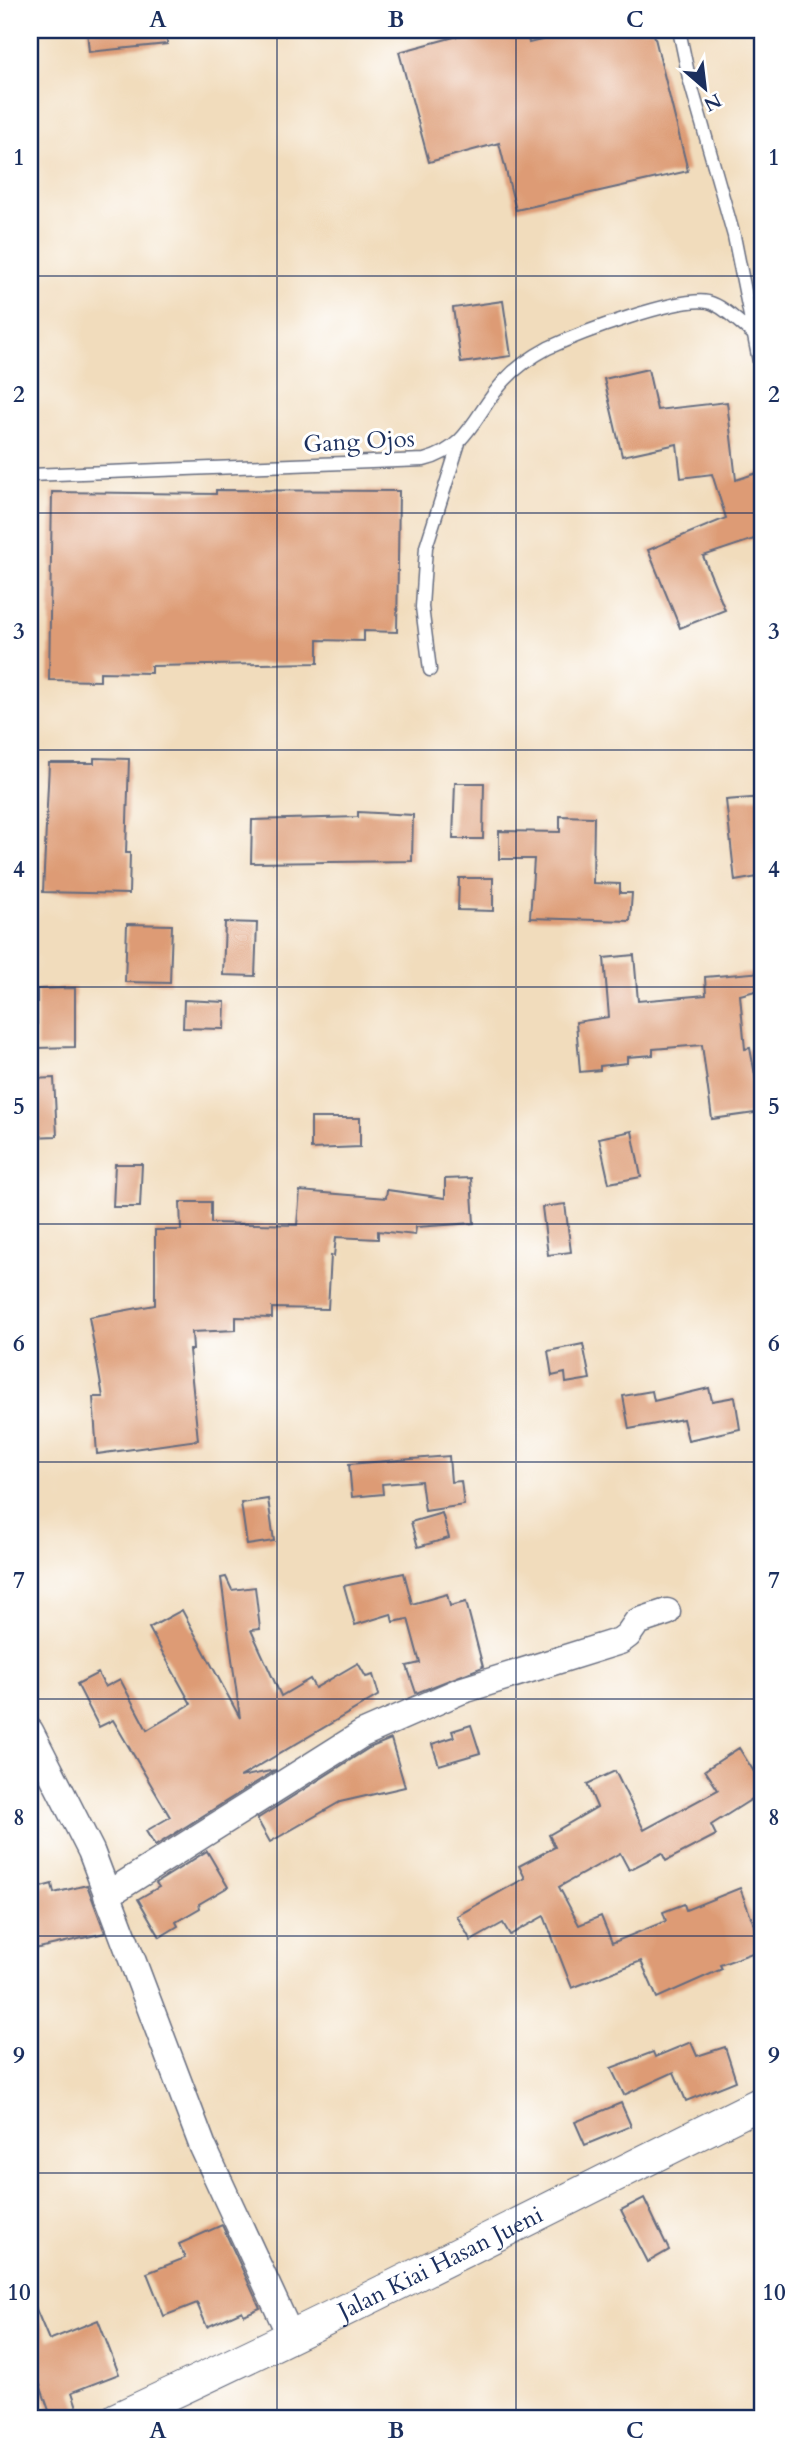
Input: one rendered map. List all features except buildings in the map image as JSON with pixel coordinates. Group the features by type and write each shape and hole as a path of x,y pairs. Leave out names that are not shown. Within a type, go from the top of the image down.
{"street":[{"path":"107,1895 362,1734 460,1690 583,1649 620,1641 637,1622 667,1612"},
{"path":"30,1731 78,1821 203,2147 290,2337"},
{"name":"Jalan Kiai Hasan Jueni","path":"116,2419 290,2337 763,2102"}],"lane":[{"path":"679,30 692,91 734,236 763,381"},
{"name":"Gang Ojos","path":"30,475 424,460 441,456 459,442 505,380 527,361 572,338 624,320 695,301 710,303 752,333"},
{"path":"430,670 422,607 426,547 459,442"}]}
